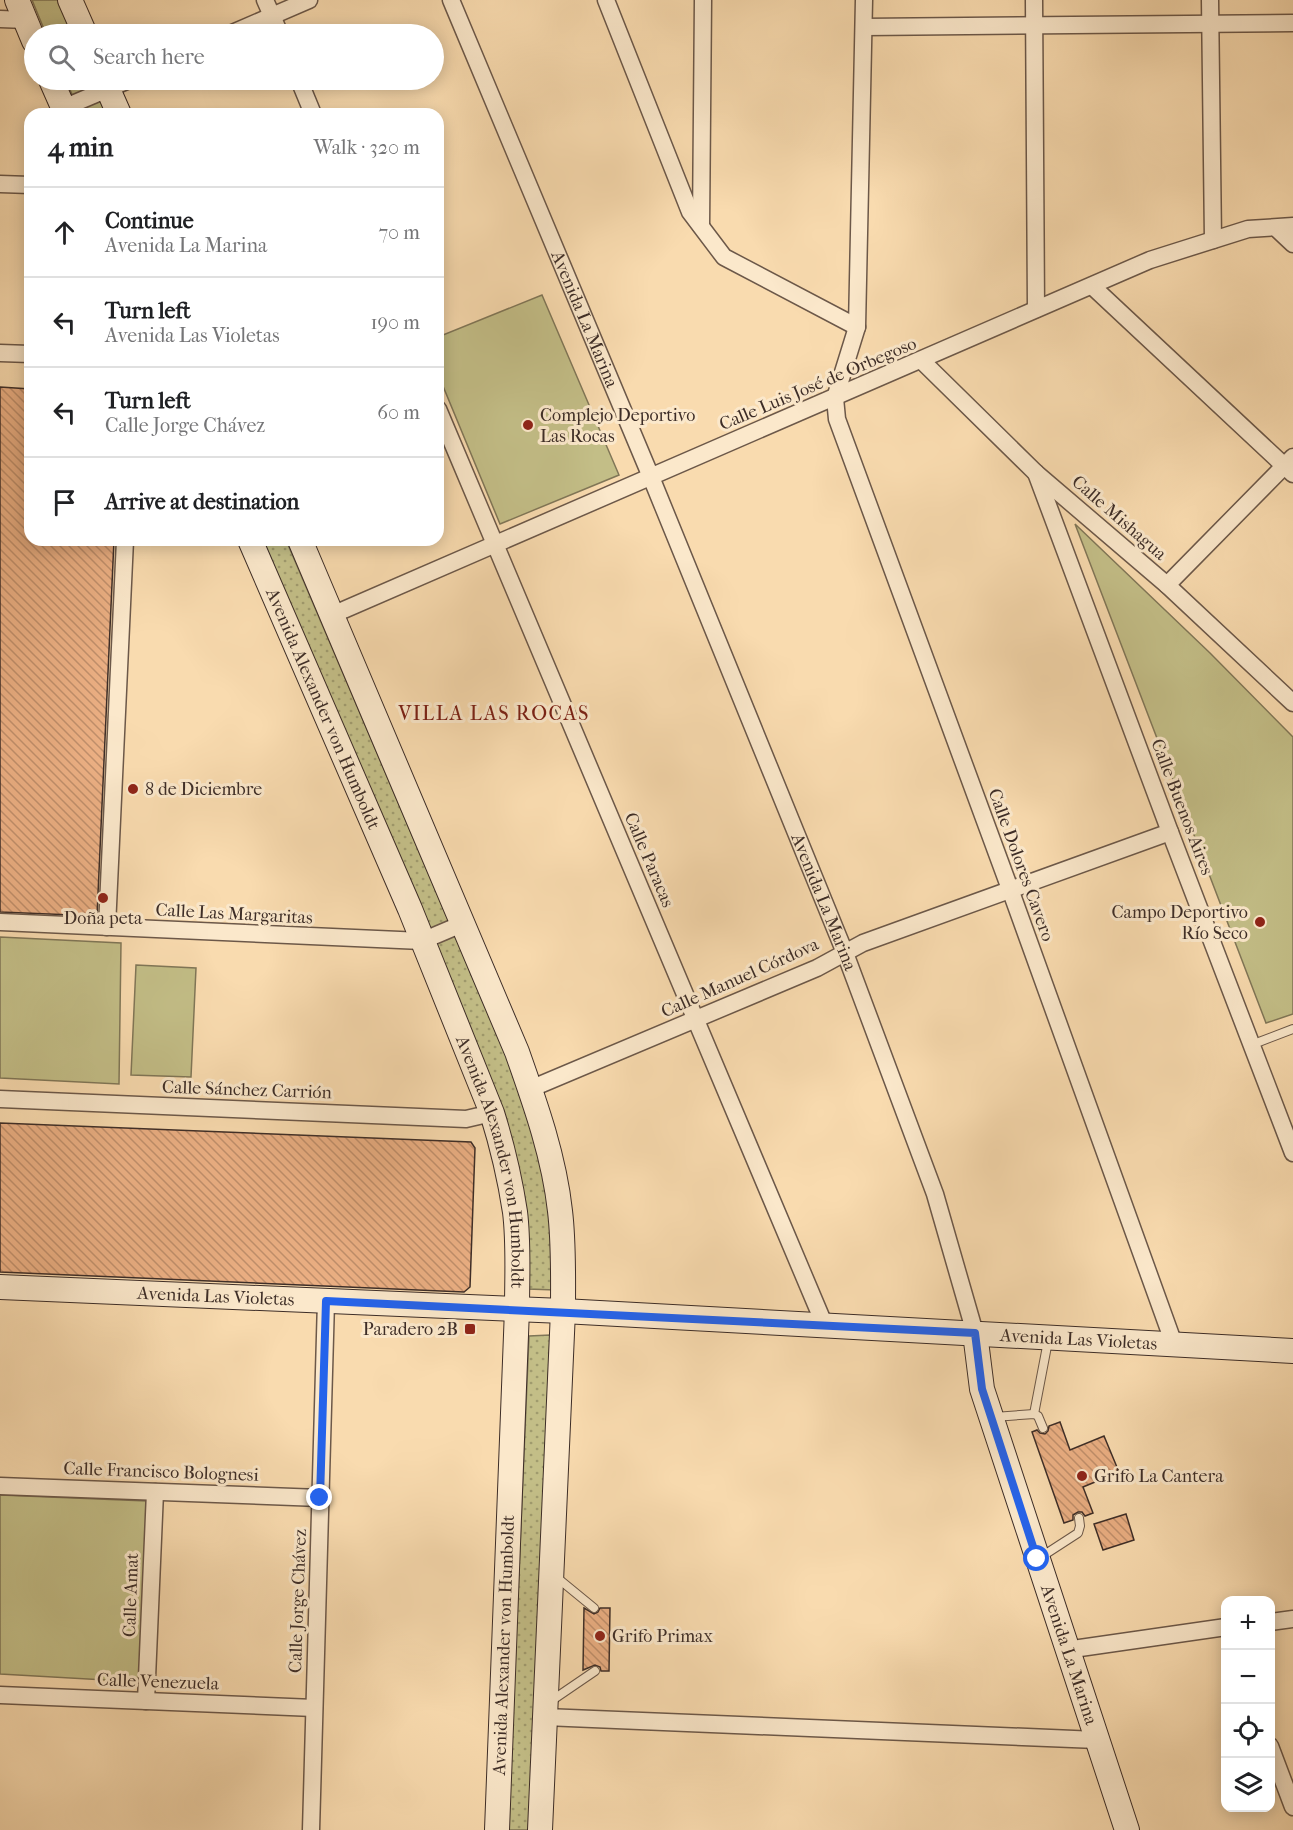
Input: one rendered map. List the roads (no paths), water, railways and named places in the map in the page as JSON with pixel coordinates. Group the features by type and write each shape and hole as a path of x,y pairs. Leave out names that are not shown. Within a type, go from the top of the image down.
{"main road":[{"path":"70,0 81,24"},
{"path":"56,90 64,108"},
{"path":"115,90 118,108"},
{"name":"Avenida Alexander von Humboldt","path":"253,546 422,942 492,1113 502,1145 515,1213 517,1309 497,1830"},
{"path":"303,546 517,1052 546,1136 560,1208 563,1244 563,1311 540,1830"},
{"name":"Avenida Las Violetas","path":"0,1287 563,1311 1293,1351"},
{"name":"Avenida La Marina","path":"975,1333 982,1389 1126,1830"}],"street":[{"path":"265,0 276,24"},
{"path":"253,24 309,0"},
{"name":"Avenida La Marina","path":"451,0 651,477 845,953 935,1194 975,1333"},
{"path":"606,0 690,212 724,257 857,327"},
{"path":"701,226 703,0"},
{"path":"835,398 857,327 864,0"},
{"path":"1034,0 1036,309"},
{"path":"1210,0 1213,240"},
{"path":"0,19 26,20"},
{"path":"864,27 1293,23"},
{"path":"70,108 102,90"},
{"path":"303,90 311,108"},
{"path":"0,184 24,185"},
{"path":"1285,227 1293,244"},
{"name":"Calle Luis José de Orbegoso","path":"332,615 922,361 1150,260 1248,230 1285,227"},
{"path":"1092,286 1290,465 1167,585"},
{"path":"0,353 24,354"},
{"name":"Calle Mishagua","path":"922,361 1036,473 1167,585 1293,703"},
{"name":"Calle Dolores Cavero","path":"835,398 837,419 1174,1344"},
{"name":"Calle Paracas","path":"444,423 825,1326"},
{"name":"Calle Buenos Aires","path":"1036,473 1293,1153"},
{"path":"107,927 125,546"},
{"name":"Calle Manuel Córdova","path":"530,1089 817,968 863,943 1170,832"},
{"name":"Calle Las Margaritas","path":"0,922 422,942 462,924"},
{"name":"Calle Sánchez Carrión","path":"0,1099 466,1119 492,1113"},
{"name":"Calle Jorge Chávez","path":"311,1830 326,1301"},
{"name":"Calle Francisco Bolognesi","path":"0,1486 320,1498"},
{"name":"Calle Amat","path":"146,1701 155,1492"},
{"path":"1275,1621 1293,1619"},
{"path":"1066,1650 1221,1628"},
{"name":"Calle Venezuela","path":"0,1695 314,1707"},
{"path":"545,1711 1097,1740"},
{"path":"1275,1754 1287,1773 1293,1808"}],"lane":[{"path":"1251,1045 1293,1029"},
{"path":"1034,1414 1048,1337"},
{"path":"991,1418 1034,1414 1038,1416 1043,1428"},
{"path":"1037,1559 1078,1533 1080,1526 1078,1518"},
{"path":"551,1573 594,1608"},
{"path":"545,1711 595,1671"}],"place":[{"name":"Complejo Deportivo Las Rocas","path":"528,425"},
{"name":"8 de Diciembre","path":"133,789"},
{"name":"Doña peta","path":"103,898"},
{"name":"Campo Deportivo Río Seco","path":"1260,922"},
{"name":"Paradero 2B","path":"470,1329"},
{"name":"Grifo La Cantera","path":"1082,1476"},
{"name":"Grifo Primax","path":"600,1636"}],"district":[{"name":"VILLA LAS ROCAS","path":"494,713"}]}
